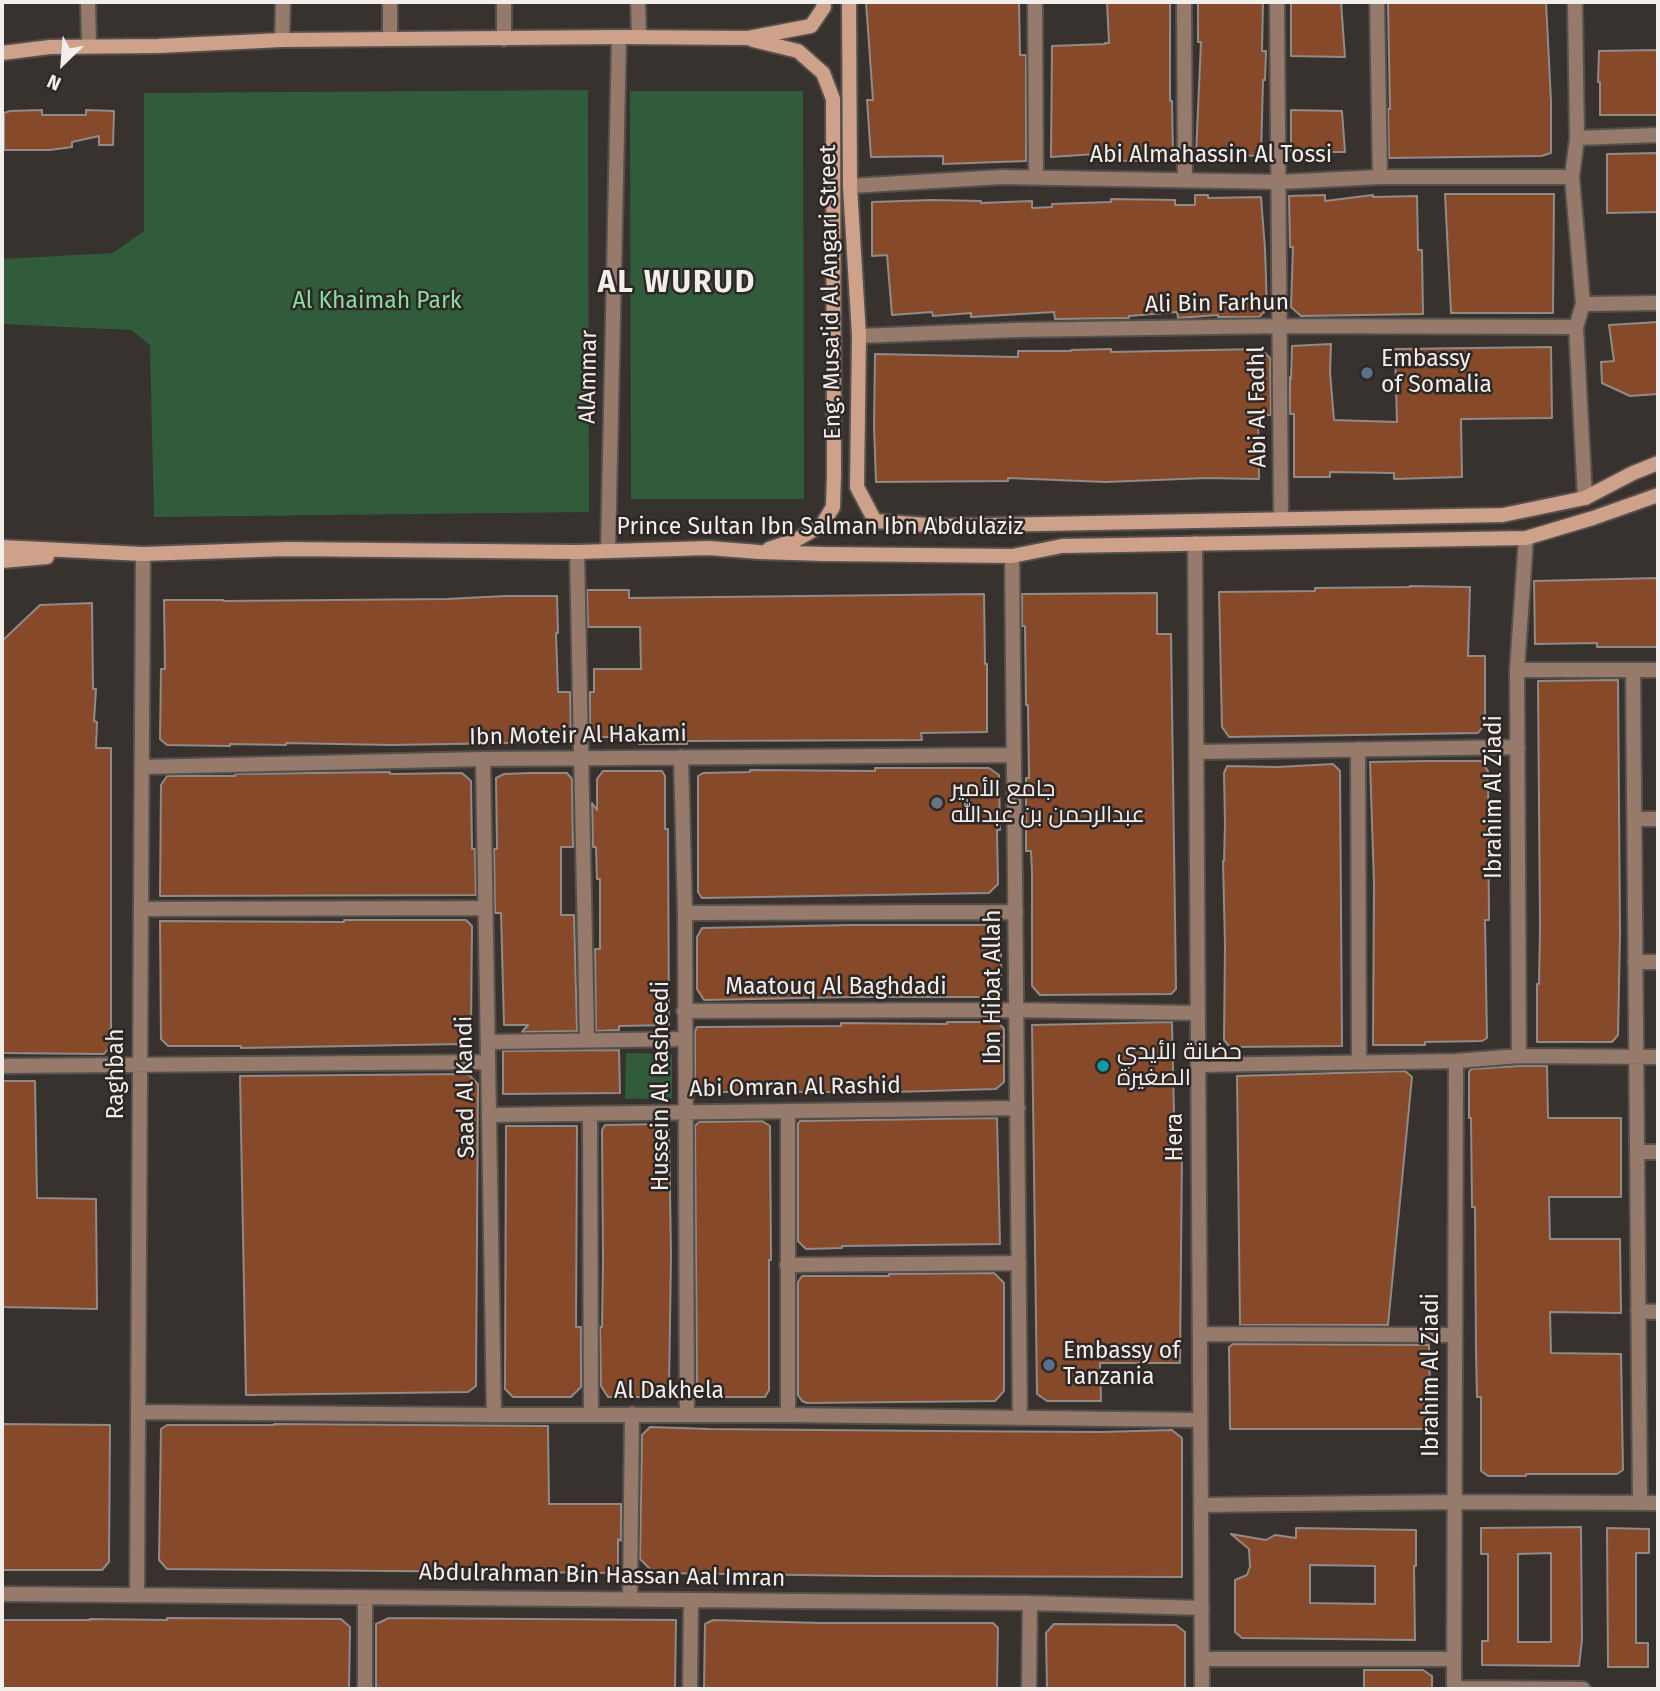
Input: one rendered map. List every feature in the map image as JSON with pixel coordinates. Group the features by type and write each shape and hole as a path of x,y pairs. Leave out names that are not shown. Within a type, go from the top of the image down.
{"street":[{"path":"88,2 89,46"},
{"path":"282,40 283,2"},
{"path":"390,2 390,38"},
{"path":"504,2 504,39"},
{"path":"638,2 639,37"},
{"name":"Eng. Musa'id Al Angari Street","path":"849,2 850,186 859,336 856,487"},
{"path":"1035,2 1036,178"},
{"path":"1184,2 1185,179"},
{"name":"Abi Al Fadhl","path":"1277,2 1282,519"},
{"path":"1377,2 1380,177"},
{"path":"1574,2 1577,138 1572,177 1583,304 1576,327 1585,499"},
{"path":"2,53 50,47 159,46 282,40 748,38 811,26 824,4"},
{"name":"AlAmmar","path":"608,551 618,37"},
{"path":"748,38 798,51 823,73 833,99 833,507 822,525 796,540 759,552"},
{"path":"2,43 50,47"},
{"path":"1577,138 1658,135"},
{"name":"Abi Almahassin Al Tossi","path":"850,186 1002,177 1280,182 1380,177 1572,177"},
{"path":"1583,304 1658,303"},
{"name":"Ali Bin Farhun","path":"859,336 1029,329 1576,327"},
{"name":"Prince Sultan Ibn Salman Ibn Abdulaziz","path":"856,487 875,521 939,526 1503,515 1585,499 1658,463"},
{"name":"Prince Sultan Ibn Salman Ibn Abdulaziz","path":"101,552 576,552 709,548 759,552 1012,556 1062,546 1526,538 1593,519 1658,495"},
{"path":"1100,523 1094,537 1095,542 1103,545"},
{"path":"1056,524 1062,530 1062,546"},
{"name":"Ibrahim Al Ziadi","path":"1519,1056 1517,670 1526,538"},
{"name":"Hera","path":"1195,543 1202,1689"},
{"path":"2,547 101,552"},
{"path":"2,561 101,552"},
{"path":"576,552 587,1040"},
{"name":"Raghbah","path":"137,1595 144,554"},
{"name":"Ibn Hibat Allah","path":"1012,556 1020,1418"},
{"path":"1517,670 1658,670"},
{"path":"1633,670 1640,1502"},
{"path":"1196,752 1518,747"},
{"path":"1358,749 1359,1062"},
{"name":"Ibn Moteir Al Hakami","path":"143,767 483,759 1014,755"},
{"name":"Hussein Al Rasheedi","path":"681,758 685,912 687,1415"},
{"name":"Saad Al Kandi","path":"483,759 494,1415"},
{"path":"1634,819 1658,818"},
{"path":"141,909 485,908"},
{"path":"685,912 1016,912"},
{"path":"1635,962 1658,962"},
{"name":"Maatouq Al Baghdadi","path":"684,1011 1016,1010 1198,1013"},
{"path":"488,1042 685,1040"},
{"path":"1198,1065 1456,1061 1519,1056 1658,1057"},
{"name":"Ibrahim Al Ziadi","path":"1454,1689 1456,1061"},
{"path":"2,1066 488,1062"},
{"name":"Abi Omran Al Rashid","path":"489,1115 1018,1108"},
{"path":"788,1111 788,1415"},
{"path":"590,1114 591,1414"},
{"path":"1637,1152 1658,1152"},
{"path":"787,1265 1019,1263"},
{"path":"1638,1311 1658,1311"},
{"path":"1200,1334 1455,1335"},
{"name":"Al Dakhela","path":"138,1412 1200,1420"},
{"path":"630,1599 632,1414"},
{"path":"1201,1505 1658,1503"},
{"name":"Abdulrahman Bin Hassan Aal Imran","path":"2,1594 630,1599 1202,1608"},
{"path":"365,1597 365,1689"},
{"path":"690,1689 691,1600"},
{"path":"1029,1689 1030,1604"},
{"path":"1202,1659 1453,1659"},
{"path":"1454,1689 1583,1689"}],"green space":[{"name":"Al Khaimah Park","path":"588,90 589,512 154,517 150,345 131,330 2,324 2,259 113,253 144,231 144,93"},
{"path":"630,91 803,91 804,499 631,499"},
{"path":"626,1053 672,1054 672,1098 625,1099"}],"building":[{"path":"866,2 1019,2 1020,55 1026,55 1026,161 943,164 943,156 871,157 867,100 873,100"},
{"path":"1107,2 1170,2 1173,153 1170,160 1112,161 1111,153 1051,157 1052,46 1109,43"},
{"path":"1198,2 1263,2 1262,51 1266,51 1261,156 1196,154 1201,42 1198,42"},
{"path":"1291,2 1341,2 1345,57 1291,56"},
{"path":"1388,2 1546,2 1551,153 1541,156 1389,158"},
{"path":"1658,50 1658,115 1600,115 1599,51"},
{"path":"42,110 42,115 86,115 86,110 114,111 113,145 99,145 99,136 72,142 72,147 4,150 4,113"},
{"path":"1291,110 1342,111 1345,152 1291,152"},
{"path":"1658,153 1658,212 1607,213 1607,154"},
{"path":"1445,194 1554,194 1553,313 1451,313"},
{"path":"1195,195 1208,195 1208,198 1261,197 1267,309 1259,317 1218,315 1178,318 1177,312 1129,318 1055,319 1054,312 971,317 971,313 933,316 932,312 892,315 887,255 872,256 872,202 1032,201 1032,208 1052,207 1052,204 1111,202 1111,199 1175,200 1175,205 1195,205"},
{"path":"1325,195 1325,201 1373,195 1417,196 1418,250 1422,250 1423,314 1301,316 1291,307 1293,247 1290,247 1289,196"},
{"path":"1658,322 1658,394 1630,396 1602,383 1601,362 1614,361 1609,325"},
{"path":"1331,344 1330,372 1334,420 1397,422 1395,349 1551,347 1552,418 1461,419 1462,477 1394,479 1394,473 1330,472 1330,477 1294,477 1294,414 1290,414 1292,346"},
{"path":"1111,349 1111,352 1261,349 1270,358 1271,415 1258,418 1259,479 1105,482 1008,478 1008,481 876,482 875,354 1018,357 1018,351"},
{"path":"1658,578 1658,647 1597,647 1597,643 1535,644 1534,581"},
{"path":"1410,586 1470,587 1468,656 1485,656 1485,724 1478,733 1229,737 1222,727 1219,592"},
{"path":"587,590 629,590 629,598 984,594 987,732 921,733 922,740 687,741 687,744 639,744 639,737 599,737 590,729 590,692 594,692 594,669 641,669 640,627 588,627"},
{"path":"1157,593 1157,634 1171,634 1176,989 1171,994 1040,995 1032,986 1032,873 1031,851 1026,851 1028,705 1022,594"},
{"path":"557,596 558,692 570,692 569,742 390,745 286,743 230,746 167,745 160,739 161,669 165,669 164,600 447,599"},
{"path":"92,603 96,748 111,748 111,1045 104,1054 2,1053 2,641 40,605"},
{"path":"1618,680 1618,1035 1612,1042 1537,1042 1540,928 1538,681"},
{"path":"1481,761 1488,771 1489,920 1485,920 1487,1038 1482,1041 1425,1042 1425,1045 1373,1045 1374,884 1370,762"},
{"path":"1333,764 1340,771 1342,1046 1230,1047 1224,1040 1224,773 1227,766"},
{"path":"875,768 989,768 999,775 998,884 989,893 702,898 698,892 698,776 703,773 750,770 875,771"},
{"path":"603,771 662,771 665,776 665,829 668,829 669,1025 619,1026 619,1030 596,1031 595,949 600,949 600,879 597,879 596,847 593,847 592,803 597,810 597,779"},
{"path":"462,773 471,781 476,895 160,896 161,785 167,776"},
{"path":"567,773 572,779 573,847 561,847 561,915 574,915 577,1031 522,1032 528,1025 504,1025 501,913 495,913 496,778 504,774"},
{"path":"466,920 472,926 471,1030 462,1044 241,1048 168,1046 161,1039 160,921"},
{"path":"995,925 1001,932 1001,990 993,997 704,1000 697,989 697,937 702,928"},
{"path":"998,1022 1004,1029 1004,1082 996,1089 695,1092 697,1027"},
{"path":"1172,1022 1174,1114 1180,1114 1182,1150 1180,1363 1100,1363 1101,1401 1047,1401 1037,1394 1032,1025"},
{"path":"619,1050 620,1093 503,1094 503,1051"},
{"path":"1547,1066 1548,1118 1621,1118 1621,1197 1549,1197 1550,1239 1620,1239 1621,1313 1550,1312 1551,1353 1621,1354 1623,1470 1617,1474 1488,1476 1481,1471 1481,1397 1477,1397 1475,1207 1472,1207 1469,1072 1471,1069"},
{"path":"1405,1071 1412,1077 1388,1325 1240,1325 1237,1076"},
{"path":"468,1074 478,1084 476,1386 468,1392 246,1395 240,1076"},
{"path":"2,1081 35,1081 37,1198 96,1199 97,1309 2,1307"},
{"path":"997,1118 1000,1244 806,1249 798,1241 800,1121"},
{"path":"762,1121 770,1126 769,1390 765,1397 704,1397 697,1390 695,1126 699,1122"},
{"path":"664,1124 669,1130 669,1389 663,1397 608,1397 601,1386 602,1130 605,1125"},
{"path":"506,1126 577,1126 576,1327 581,1327 581,1387 571,1397 513,1397 505,1389"},
{"path":"994,1273 1004,1283 1004,1391 995,1401 807,1403 798,1395 798,1282 802,1276"},
{"path":"1233,1344 1429,1345 1431,1429 1230,1429 1229,1347"},
{"path":"2,1424 110,1425 109,1562 102,1570 2,1570"},
{"path":"167,1425 548,1426 549,1504 621,1504 618,1573 167,1569 159,1560 161,1429"},
{"path":"650,1427 1101,1432 1172,1430 1182,1438 1182,1577 654,1573 640,1559 642,1435"},
{"path":"1581,1527 1582,1640 1579,1666 1482,1665 1482,1641 1488,1641 1488,1554 1481,1554 1481,1528","holes":["1551,1553 1551,1642 1518,1642 1518,1554"]},
{"path":"1296,1528 1416,1530 1415,1640 1242,1638 1235,1632 1235,1580 1247,1575 1250,1567 1249,1549 1231,1534 1266,1540 1275,1535 1296,1538","holes":["1310,1565 1375,1566 1375,1604 1310,1603"]},
{"path":"1607,1528 1649,1529 1649,1553 1636,1553 1636,1643 1648,1643 1648,1667 1608,1667"},
{"path":"389,1618 676,1620 675,1689 376,1689 376,1624"},
{"path":"341,1619 350,1627 349,1689 2,1689 2,1620"},
{"path":"713,1620 993,1623 998,1628 997,1689 704,1689 705,1624"},
{"path":"1054,1624 1176,1625 1185,1632 1185,1689 1047,1689 1046,1633"},
{"path":"1364,1670 1423,1670 1432,1676 1432,1689 1364,1689"}],"place":[{"name":"Embassy of Somalia","path":"1367,373"},
{"name":"جامع الأمير عبدالرحمن بن عبدالله","path":"937,803"},
{"name":"حضانة الأيدي الصغيرة","path":"1103,1066"},
{"name":"Embassy of Tanzania","path":"1049,1365"}],"district":[{"name":"AL WURUD","path":"677,284"}]}
